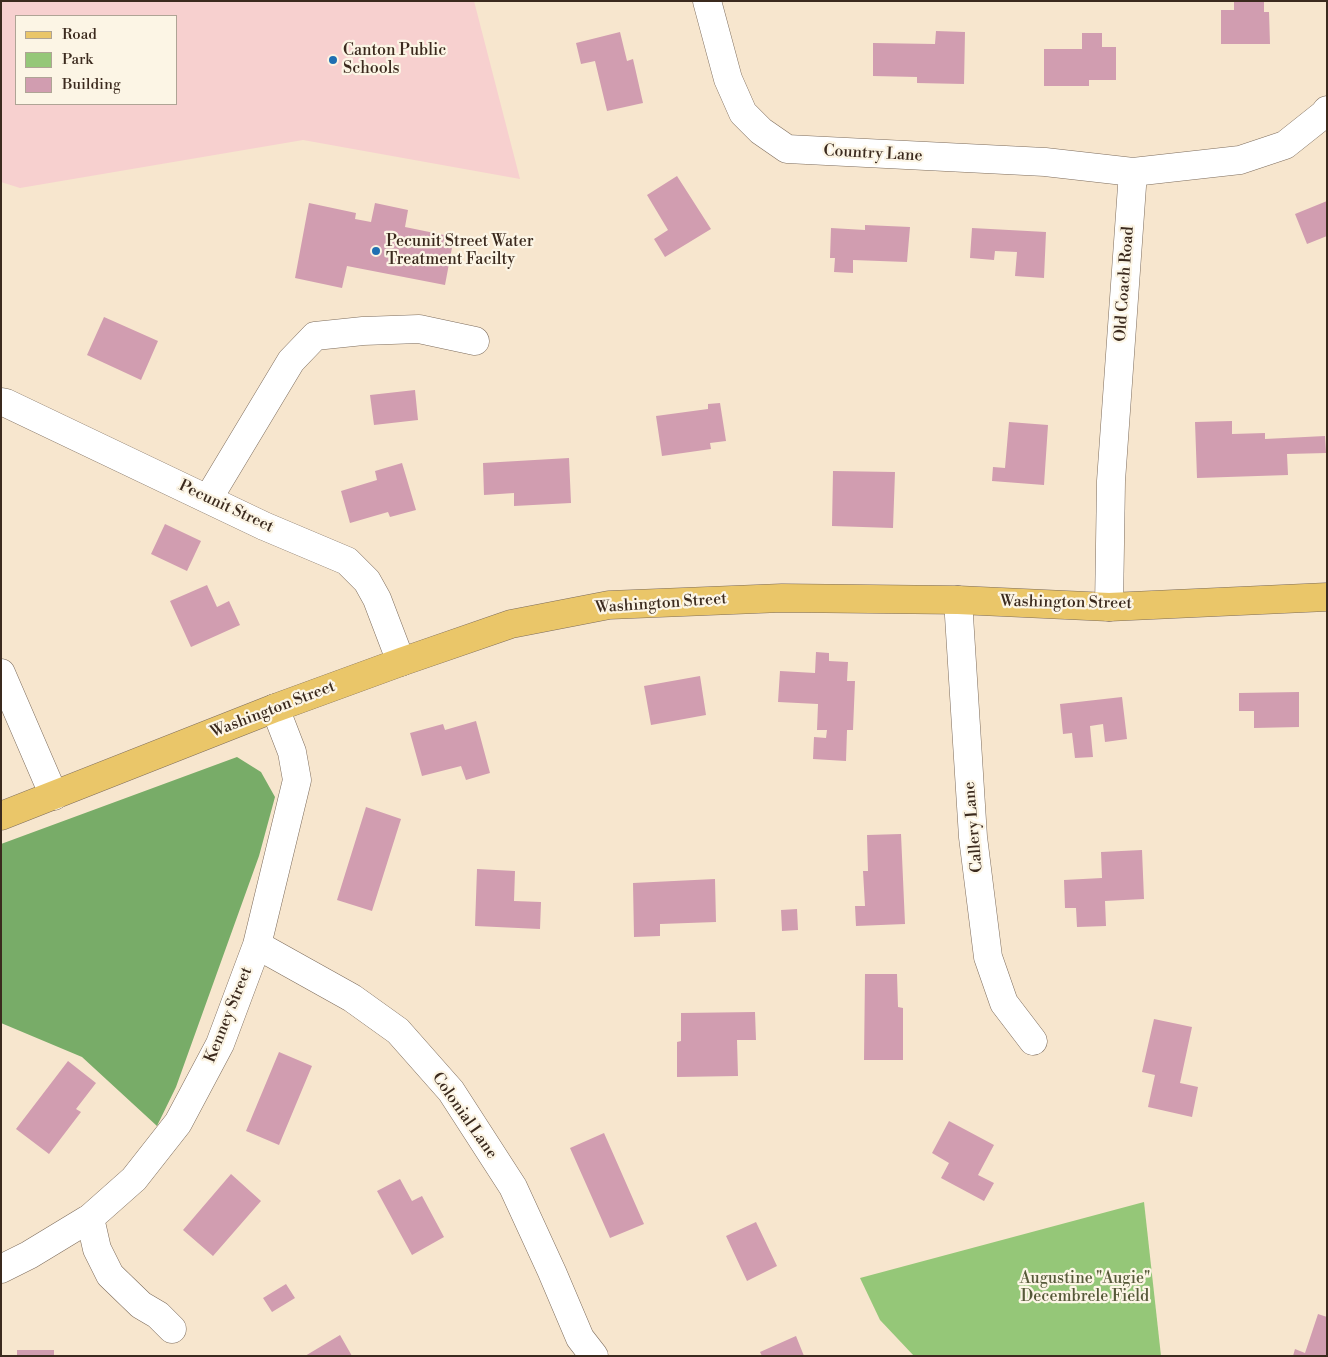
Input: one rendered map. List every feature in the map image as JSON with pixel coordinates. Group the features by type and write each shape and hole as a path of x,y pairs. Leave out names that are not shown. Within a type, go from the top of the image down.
{"main road":[{"name":"Washington Street","path":"1,816 275,708 401,662 511,624 609,605 782,598 958,600 1109,607 1327,597"}],"street":[{"name":"Country Lane","path":"707,1 728,79 743,113 760,131 786,149 1045,162 1133,172"},
{"path":"1133,172 1240,160 1285,145 1327,110"},
{"name":"Old Coach Road","path":"1109,607 1111,481 1133,172"},
{"path":"208,499 292,362 315,336 363,331 419,329 475,341"},
{"name":"Pecunit Street","path":"1,402 264,526 347,561 367,581 377,599 401,662"},
{"name":"Callery Lane","path":"958,600 974,837 988,957 1004,1003 1033,1041"},
{"path":"1,673 54,796"},
{"name":"Kenney Street","path":"1,1269 29,1255 90,1218 134,1179 178,1123 220,1044 257,945 297,780 292,752 275,708"},
{"name":"Colonial Lane","path":"257,945 352,998 398,1031 451,1091 513,1187 580,1338 594,1356"},
{"path":"90,1218 97,1249 110,1276 141,1305 158,1315 172,1330"}],"shaded area":[{"name":"Canton Public Schools","path":"1,1 474,1 520,179 303,140 20,188 1,182"}],"green space":[{"path":"237,757 261,772 275,797 259,856 176,1087 157,1126 82,1057 1,1023 1,844"},
{"name":"Augustine \"Augie\" Decembrele Field","path":"1144,1202 1161,1356 914,1356 880,1320 860,1278"}],"building":[{"path":"1234,1 1264,1 1264,12 1269,12 1270,44 1221,44 1221,10 1234,10"},
{"path":"936,31 965,32 964,84 917,83 917,77 873,76 873,43 935,44"},
{"path":"620,32 627,61 633,59 643,103 607,111 595,61 581,64 576,43"},
{"path":"1082,33 1102,33 1102,47 1116,47 1116,80 1089,80 1089,86 1044,86 1044,49 1082,49"},
{"path":"677,176 711,229 665,257 654,239 668,230 647,195"},
{"path":"1327,201 1327,236 1307,244 1295,214"},
{"name":"Pecunit Street Water Treatment Facilty","path":"309,203 356,213 355,219 371,222 375,203 408,210 405,227 454,237 445,285 347,266 342,288 295,278"},
{"path":"865,225 910,227 907,262 853,260 853,273 834,272 835,258 830,258 831,228 865,230"},
{"path":"972,228 1046,232 1044,278 1015,276 1017,252 995,251 994,260 970,258"},
{"path":"104,317 158,341 141,380 87,355"},
{"path":"415,390 418,420 374,425 370,395"},
{"path":"720,403 726,441 710,443 711,449 662,456 656,416 708,409 708,404"},
{"path":"1232,421 1232,434 1265,433 1265,439 1325,436 1326,453 1287,454 1288,475 1197,478 1195,422"},
{"path":"1009,422 1048,425 1044,485 992,481 993,467 1005,468"},
{"path":"569,458 571,503 514,506 514,493 484,495 483,463"},
{"path":"402,463 416,510 390,517 388,512 350,523 341,491 377,480 375,471"},
{"path":"833,471 895,472 893,528 832,526"},
{"path":"165,524 201,541 187,571 151,554"},
{"path":"207,585 217,607 229,601 240,625 191,647 170,601"},
{"path":"816,652 829,653 829,661 848,662 847,681 855,681 853,730 847,730 846,761 813,759 814,737 826,738 827,730 817,730 818,704 778,702 780,671 815,673"},
{"path":"700,676 706,715 651,725 644,686"},
{"path":"1299,692 1299,727 1254,728 1254,711 1239,711 1239,693"},
{"path":"1122,697 1127,739 1105,742 1103,724 1090,726 1093,757 1075,758 1072,733 1063,734 1060,704"},
{"path":"476,721 490,773 466,780 461,766 422,776 410,733 443,724 445,730"},
{"path":"366,807 401,819 372,911 337,900"},
{"path":"901,834 905,924 856,926 855,906 865,906 863,871 868,871 867,835"},
{"path":"1142,850 1144,899 1105,901 1106,926 1077,927 1076,908 1065,908 1064,880 1102,878 1101,852"},
{"path":"477,869 515,871 514,901 541,902 540,929 475,926"},
{"path":"715,879 716,922 660,924 660,936 634,937 633,883"},
{"path":"797,909 798,930 782,931 781,910"},
{"path":"865,974 897,974 898,1007 903,1008 903,1060 864,1060"},
{"path":"755,1012 756,1040 737,1040 738,1076 677,1077 677,1042 681,1041 681,1013"},
{"path":"1154,1019 1192,1027 1180,1083 1198,1087 1192,1117 1148,1107 1155,1075 1142,1072"},
{"path":"279,1052 312,1066 279,1145 246,1131"},
{"path":"68,1061 96,1083 76,1109 81,1112 49,1154 16,1129"},
{"path":"949,1121 994,1145 978,1175 994,1183 984,1201 941,1178 949,1163 932,1153"},
{"path":"604,1133 644,1224 610,1238 570,1148"},
{"path":"231,1174 261,1201 213,1256 183,1230"},
{"path":"400,1179 412,1201 422,1196 444,1237 412,1255 377,1191"},
{"path":"756,1222 777,1266 747,1281 726,1236"},
{"path":"286,1284 295,1298 272,1312 263,1298"},
{"path":"1318,1314 1327,1317 1327,1356 1293,1356 1295,1349 1305,1353"},
{"path":"340,1335 352,1356 305,1356"},
{"path":"796,1336 804,1356 762,1356 760,1352"},
{"path":"17,1350 54,1350 54,1356 17,1356"}],"place":[{"name":"Canton Public Schools","path":"333,60"},
{"name":"Pecunit Street Water Treatment Facilty","path":"376,251"}]}
